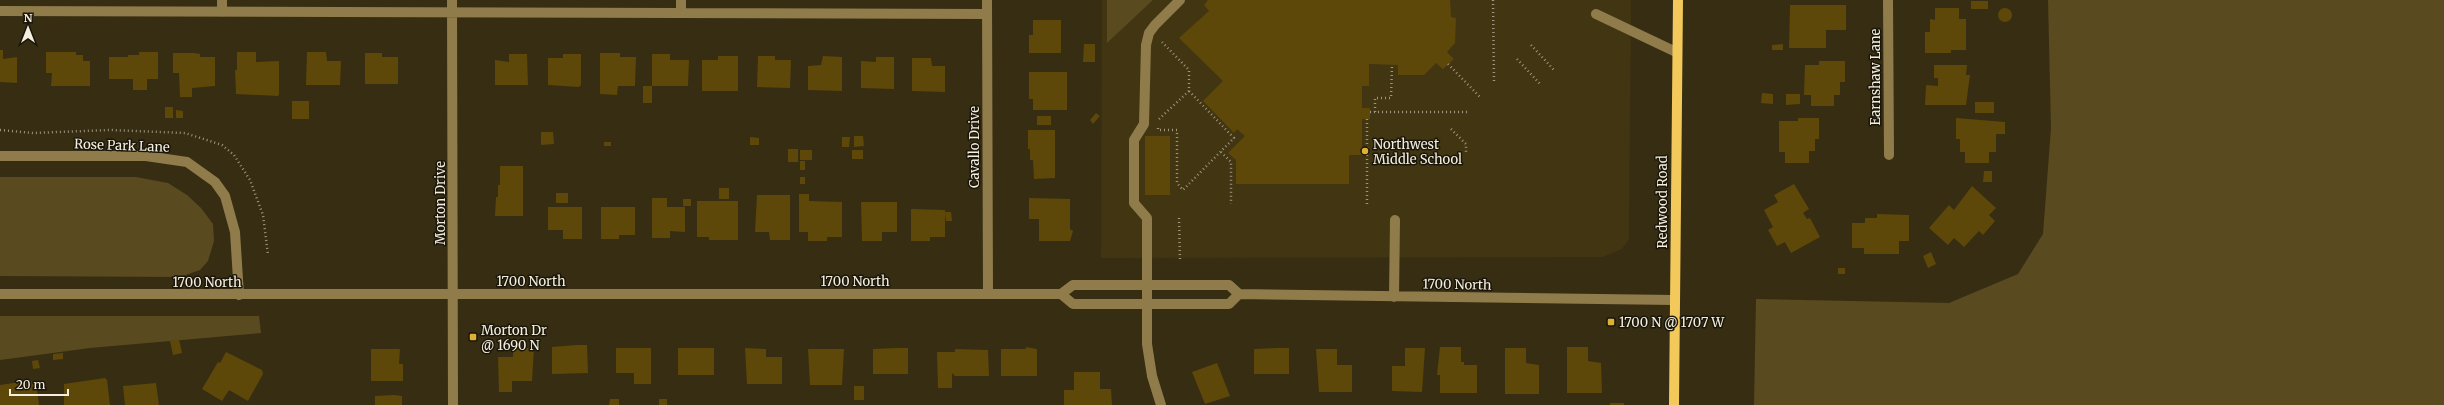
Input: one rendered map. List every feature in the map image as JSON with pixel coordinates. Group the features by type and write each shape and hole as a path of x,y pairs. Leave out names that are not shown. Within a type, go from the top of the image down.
{"main road":[{"name":"Redwood Road","path":"1674,405 1676,52 1678,0"}],"street":[{"path":"222,0 222,12"},
{"name":"Morton Drive","path":"452,0 453,405"},
{"path":"681,0 681,13"},
{"name":"Cavallo Drive","path":"987,0 988,294"},
{"path":"1161,405 1149,360 1147,304 1147,218 1134,203 1134,140 1144,124 1146,45 1149,33 1180,0"},
{"name":"Earnshaw Lane","path":"1888,0 1889,155"},
{"path":"0,11 987,14"},
{"path":"1596,14 1676,52"},
{"name":"Rose Park Lane","path":"0,156 146,156 187,162 215,182 225,196 235,232 239,295"},
{"path":"1394,297 1395,220"},
{"name":"1700 North","path":"0,294 1061,294 1072,285 1229,285 1239,294 1674,300"},
{"path":"1061,294 1073,304 1229,304 1239,294"}],"path":[{"path":"1493,0 1494,82"},
{"path":"1158,38 1189,70 1189,91 1234,138 1183,190 1177,183 1177,130 1158,130 1158,120 1189,91"},
{"path":"1531,45 1554,70"},
{"path":"1517,59 1541,85"},
{"path":"1448,64 1480,97"},
{"path":"1375,112 1375,98 1392,98 1392,65"},
{"path":"1370,112 1467,112"},
{"path":"1367,119 1367,205"},
{"path":"1451,129 1466,144 1466,153"},
{"path":"1221,152 1232,162 1232,204"},
{"path":"1180,218 1180,260"}],"shaded area":[{"name":"Northwest Middle School","path":"1102,0 1631,0 1629,239 1622,249 1603,257 1101,258"},
{"path":"1107,0 1153,0 1107,43"},
{"path":"2048,0 2444,0 2444,405 1754,405 1756,299 1949,303 2018,274 2043,234 2051,128"},
{"path":"0,177 136,177 168,183 187,195 201,208 213,224 214,241 208,261 200,270 180,277 0,276"},
{"path":"0,316 259,316 261,333 90,348 0,360"}],"building":[{"path":"1208,0 1450,0 1451,17 1456,18 1455,43 1447,52 1454,59 1443,69 1436,63 1424,75 1398,75 1398,65 1369,64 1369,86 1362,86 1362,108 1370,108 1370,119 1362,119 1362,155 1349,155 1349,184 1236,184 1236,160 1228,153 1245,136 1237,129 1234,133 1203,101 1223,81 1179,38 1209,11 1204,5"},
{"path":"1971,1 1988,1 1988,9 1971,9"},
{"path":"1790,5 1846,5 1846,30 1826,30 1826,48 1789,48"},
{"path":"1935,8 1959,8 1959,19 1966,19 1966,50 1951,50 1951,53 1925,53 1925,32 1930,32 1930,19 1935,20"},
{"path":"2005,8 2010,10 2012,15 2010,20 2005,22 2000,20 1998,15 2000,10"},
{"path":"1033,20 1061,20 1061,53 1029,53 1029,35 1033,35"},
{"path":"1084,44 1095,44 1095,62 1083,62"},
{"path":"1783,44 1783,50 1772,50 1772,45"},
{"path":"0,50 3,50 3,59 17,57 17,83 0,82"},
{"path":"46,52 76,52 76,55 83,55 83,61 90,61 90,86 51,86 52,73 46,73"},
{"path":"139,52 158,52 158,79 147,79 147,90 133,90 133,79 109,79 109,57 128,57 128,55 139,55"},
{"path":"237,52 256,52 256,62 279,61 278,96 236,94 235,70 237,70"},
{"path":"307,52 326,52 327,61 341,61 340,85 306,85"},
{"path":"173,53 194,53 200,54 200,57 215,57 215,86 192,88 192,97 180,97 179,73 173,73"},
{"path":"365,53 382,53 382,57 398,57 398,84 365,84"},
{"path":"600,53 620,53 620,57 636,57 635,86 618,86 617,95 600,94"},
{"path":"509,54 527,54 528,85 495,85 495,60 509,62"},
{"path":"563,54 581,54 581,85 579,87 548,85 548,58 563,58"},
{"path":"652,54 670,54 670,60 689,60 688,86 652,86"},
{"path":"718,56 738,56 738,91 702,91 702,60 718,60"},
{"path":"758,56 775,56 775,60 791,60 790,88 757,87"},
{"path":"823,56 842,57 842,91 808,90 808,66 821,65"},
{"path":"876,57 894,57 894,89 861,88 861,61 876,62"},
{"path":"912,58 931,58 932,66 945,66 945,92 912,91"},
{"path":"1819,61 1845,61 1845,82 1840,82 1840,95 1834,95 1834,106 1811,106 1811,95 1804,95 1805,65 1819,65"},
{"path":"1934,65 1967,65 1966,75 1970,75 1966,105 1925,105 1926,85 1938,86 1938,78 1934,78"},
{"path":"1029,72 1067,72 1067,110 1033,110 1033,99 1029,99"},
{"path":"643,86 652,86 652,103 643,103"},
{"path":"1762,93 1773,94 1773,104 1761,103"},
{"path":"1786,94 1800,94 1800,104 1786,105"},
{"path":"292,101 309,101 309,119 292,119"},
{"path":"1975,102 1994,102 1994,113 1975,113"},
{"path":"165,107 173,107 173,118 165,118"},
{"path":"176,110 183,111 183,118 176,118"},
{"path":"1096,113 1100,116 1093,124 1090,120"},
{"path":"1037,116 1051,116 1051,125 1037,125"},
{"path":"1798,118 1819,118 1819,139 1815,139 1815,151 1809,151 1809,163 1785,163 1785,152 1779,152 1779,121 1798,121"},
{"path":"1956,118 2005,122 2005,134 1996,134 1996,152 1989,152 1989,163 1965,163 1965,152 1960,152 1960,139 1956,139"},
{"path":"1028,130 1055,130 1055,178 1034,179 1033,160 1030,160 1030,149 1028,149"},
{"path":"541,132 553,132 554,144 541,145"},
{"path":"854,136 863,136 864,146 854,147"},
{"path":"1145,136 1170,136 1170,195 1145,195"},
{"path":"750,137 759,138 759,145 750,145"},
{"path":"842,137 850,137 849,147 842,147"},
{"path":"604,142 611,142 611,146 604,146"},
{"path":"788,149 798,149 798,162 788,162"},
{"path":"800,150 812,150 812,160 800,160"},
{"path":"852,150 863,150 863,159 852,159"},
{"path":"800,161 805,161 805,170 800,170"},
{"path":"500,166 523,166 523,216 495,216 496,197 498,197 498,185 500,185"},
{"path":"1984,171 1992,171 1992,182 1983,182"},
{"path":"800,177 805,177 805,184 800,184"},
{"path":"1794,184 1809,209 1803,213 1807,219 1810,218 1820,237 1791,253 1785,242 1777,246 1768,230 1773,227 1764,210 1778,202 1774,195"},
{"path":"1972,186 1996,208 1989,215 1995,221 1983,235 1979,231 1964,247 1954,238 1948,245 1929,228 1949,205 1954,210"},
{"path":"719,188 729,188 729,199 719,199"},
{"path":"556,193 568,193 568,203 556,203"},
{"path":"799,194 809,194 809,201 842,202 842,237 827,237 827,241 808,241 808,232 799,232"},
{"path":"757,195 790,195 790,240 770,240 769,232 755,232"},
{"path":"652,198 667,198 667,207 685,207 685,232 670,231 670,238 652,238"},
{"path":"1029,198 1070,199 1070,229 1073,231 1070,241 1039,241 1039,219 1029,219"},
{"path":"683,199 691,199 691,206 683,206"},
{"path":"697,201 738,201 738,240 709,240 709,237 697,237"},
{"path":"861,202 897,202 897,232 882,232 882,241 862,241"},
{"path":"548,207 582,207 582,239 563,239 563,230 548,230"},
{"path":"601,207 635,207 635,235 619,235 619,239 601,239"},
{"path":"911,209 945,210 945,237 930,237 930,241 911,241"},
{"path":"945,212 951,212 952,221 946,221"},
{"path":"1877,214 1909,215 1909,241 1899,241 1899,254 1864,254 1864,248 1852,248 1852,223 1865,223 1865,218 1877,218"},
{"path":"1931,252 1936,264 1928,268 1923,256"},
{"path":"1838,268 1845,268 1845,274 1838,274"},
{"path":"179,339 182,353 173,355 170,341"},
{"path":"587,345 588,373 552,374 552,347"},
{"path":"1026,347 1037,349 1037,376 1001,376 1001,349 1026,349"},
{"path":"1440,347 1461,347 1461,362 1464,362 1464,365 1477,365 1477,393 1440,393 1440,375 1437,375"},
{"path":"1567,347 1588,347 1588,361 1601,363 1602,393 1567,393"},
{"path":"513,348 534,348 532,381 512,381 512,392 499,392 498,357 513,357"},
{"path":"616,348 651,348 651,384 634,384 634,373 616,373"},
{"path":"678,348 714,348 714,375 678,375"},
{"path":"745,348 766,349 766,357 782,357 782,384 747,384"},
{"path":"908,348 908,374 873,374 873,349"},
{"path":"1289,348 1289,374 1254,374 1254,349"},
{"path":"1405,348 1425,348 1422,392 1392,391 1392,366 1405,366"},
{"path":"1505,348 1526,348 1526,363 1539,365 1539,394 1505,394"},
{"path":"371,349 400,349 399,364 403,364 403,381 371,381"},
{"path":"808,349 844,349 842,385 810,385"},
{"path":"955,349 988,350 989,376 955,376 952,373 952,388 938,388 937,352 955,352"},
{"path":"1316,349 1337,349 1337,365 1352,365 1352,392 1319,392"},
{"path":"226,352 262,370 263,374 248,401 229,390 222,401 202,389 218,362 220,363"},
{"path":"63,353 63,359 53,360 53,354"},
{"path":"38,360 40,368 33,369 32,361"},
{"path":"1217,363 1230,396 1205,404 1192,372"},
{"path":"1074,372 1100,372 1100,389 1111,389 1112,405 1064,405 1064,390 1074,390"},
{"path":"105,378 107,380 110,405 64,405 64,384"},
{"path":"27,381 36,382 39,405 0,405 0,385"},
{"path":"156,383 159,405 125,405 123,386"},
{"path":"854,386 864,386 864,400 854,400"},
{"path":"375,396 402,396 402,405 375,405"},
{"path":"610,399 619,399 619,405 609,405"},
{"path":"659,399 667,399 667,405 659,405"},
{"path":"1610,403 1624,403 1624,405 1610,405"}],"place":[{"name":"Northwest Middle School","path":"1365,151"},
{"name":"1700 N @ 1707 W","path":"1611,322"},
{"name":"Morton Dr @ 1690 N","path":"473,337"}]}
